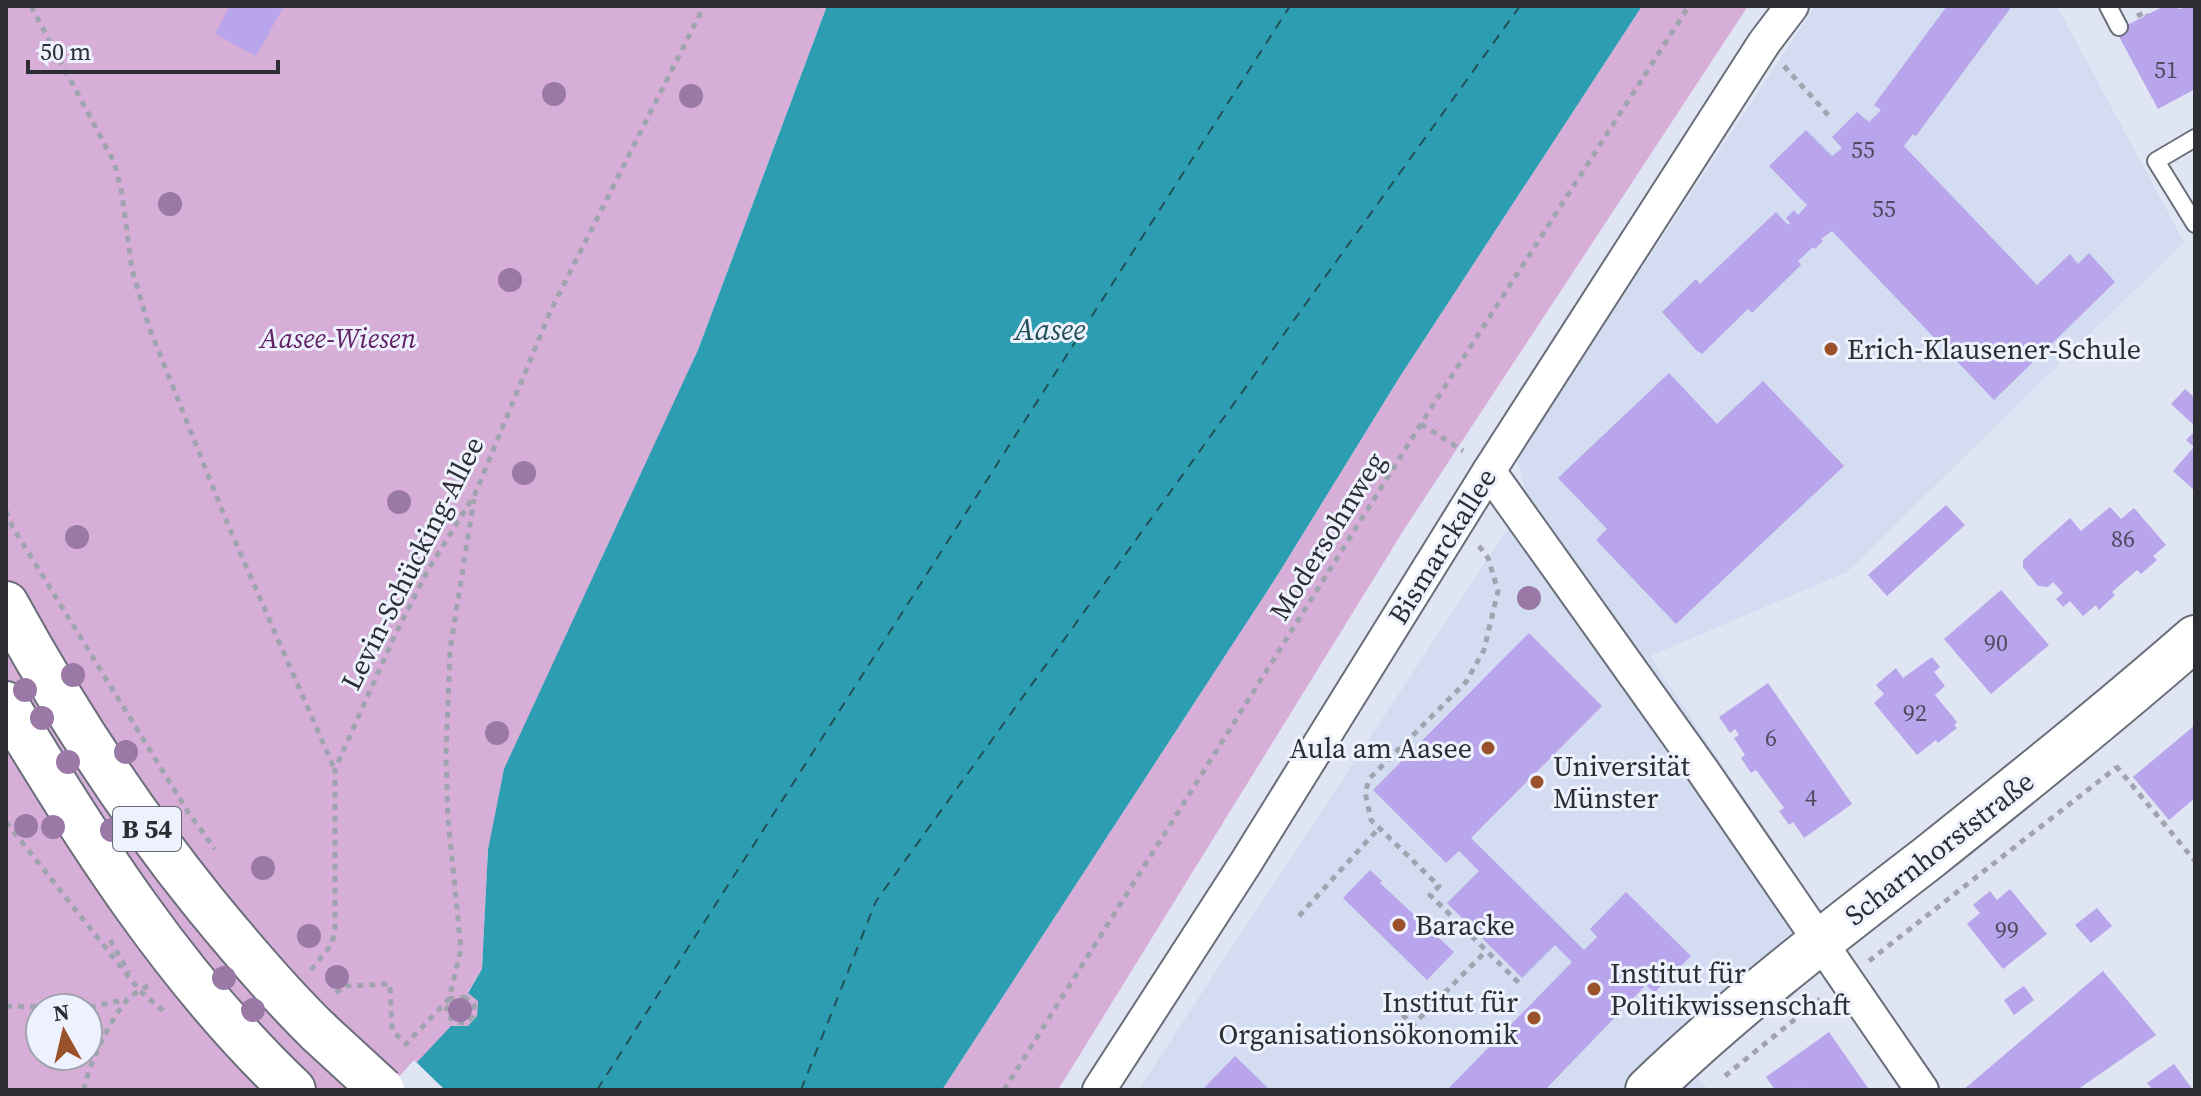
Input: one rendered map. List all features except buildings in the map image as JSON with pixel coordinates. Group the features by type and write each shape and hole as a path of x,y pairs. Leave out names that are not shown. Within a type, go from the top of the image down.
{"main road":[{"name":"B 54","path":"6,604 96,757 160,847 231,936 319,1032 382,1090"},
{"name":"Scharnhorststraße","path":"1648,1090 1684,1055 1820,941 2086,732 2195,638"},
{"name":"B 54","path":"6,704 49,777 179,963 214,1007 285,1083"}],"street":[{"name":"Bismarckallee","path":"1099,1090 1245,864 1458,520 1479,463 1792,6"},
{"path":"1479,463 1703,771 1922,1090"}],"lane":[{"path":"2108,6 2119,27"},
{"path":"2195,138 2156,161 2195,224"}],"path":[{"path":"31,6 114,162 122,194 132,270 149,327 222,511 335,769"},
{"name":"Levin-Schücking-Allee","path":"305,977 332,944 335,927 335,769 428,570 475,494 551,310 704,6"},
{"name":"Modersohnweg","path":"1004,1090 1421,424 1689,6"},
{"path":"1764,43 1830,117"},
{"path":"1421,424 1479,463"},
{"path":"344,986 390,984 392,1030 406,1044 449,999 464,997 474,1004 473,1016 466,1023 454,1022 446,1013 449,999 461,949 447,786 450,650 475,494"},
{"path":"6,511 12,526 188,812 215,850"},
{"path":"1458,520 1488,558 1498,591 1484,650 1466,682 1370,778 1365,792 1371,820 1439,886 1430,895 1519,983"},
{"path":"1719,1081 2117,767 2195,861"},
{"path":"6,822 140,991"},
{"path":"1299,916 1379,828"},
{"path":"1394,1006 1413,1025 1486,951"},
{"path":"6,1006 87,1008 128,999 110,1027 86,1078 84,1090"}],"shaded area":[{"path":"1815,6 2057,6 2184,242 1847,572 1650,656 1818,908 1672,1040 1708,1090 1138,1090 1527,499 1517,457"}],"green space":[{"name":"Aasee-Wiesen","path":"6,6 827,6 698,350 488,850 482,969 468,992 478,1001 477,1016 468,1026 453,1027 391,1090 6,1090"},
{"path":"1642,6 1748,6 1405,528 1058,1090 942,1090 1277,576 1399,378"}],"water":[{"name":"Aasee","path":"827,6 1642,6 1399,378 1277,576 942,1090 391,1090 451,1026 468,1026 477,1016 478,1001 468,993 482,969 488,850 504,769 698,350"}],"pier":[{"path":"414,1060 445,1090 387,1090"}],"ferry route":[{"path":"597,1090 1290,6"},
{"path":"801,1090 876,901 1520,6"}],"place":[{"name":"Erich-Klausener-Schule","path":"1831,349"},
{"name":"Aula am Aasee","path":"1488,748"},
{"name":"Universität Münster","path":"1537,782"},
{"name":"Baracke","path":"1399,925"},
{"name":"Institut für Politikwissenschaft","path":"1594,989"},
{"name":"Institut für Organisationsökonomik","path":"1534,1018"}]}
